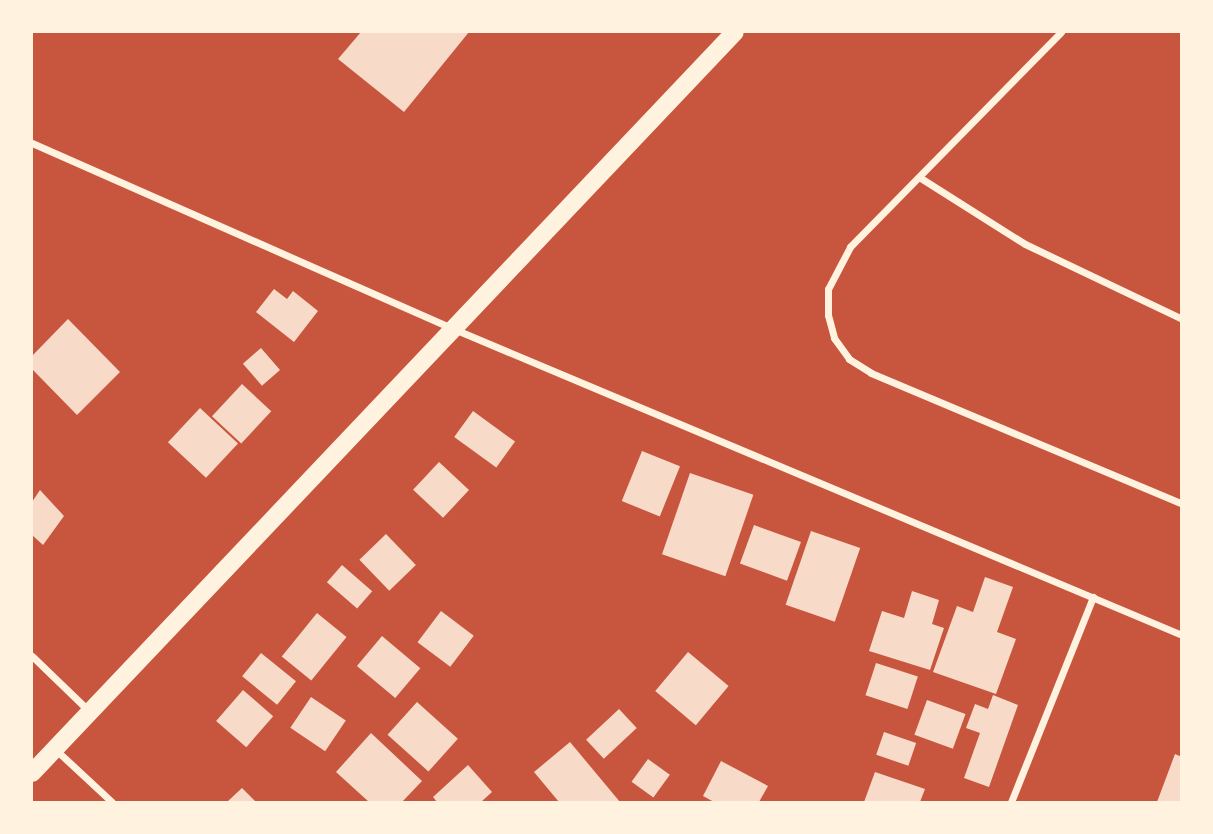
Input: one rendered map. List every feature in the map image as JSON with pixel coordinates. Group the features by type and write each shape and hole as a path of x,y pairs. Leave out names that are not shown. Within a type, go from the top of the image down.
{"main road":[{"path":"32,773 735,32"}],"street":[{"path":"1061,32 919,177 837,266 828,289 828,315 834,338 849,359 871,373 1181,504"},
{"path":"32,143 454,329 1181,635"},
{"path":"919,177 1026,244 1181,319"},
{"path":"1012,803 1093,597"},
{"path":"32,656 90,712"},
{"path":"54,749 112,803"}],"building":[{"path":"361,32 469,32 404,112 338,59"},
{"path":"274,289 287,299 293,291 318,311 294,342 256,312"},
{"path":"68,319 120,372 77,415 32,369 32,356"},
{"path":"261,348 280,370 262,386 243,364"},
{"path":"242,384 271,411 241,443 212,416"},
{"path":"200,408 238,443 206,478 168,442"},
{"path":"473,411 515,442 496,467 454,437"},
{"path":"642,451 680,466 660,516 622,501"},
{"path":"439,462 469,490 443,518 413,490"},
{"path":"690,473 753,495 725,576 662,554"},
{"path":"40,490 64,516 43,545 32,535 32,502"},
{"path":"754,525 801,542 787,581 740,564"},
{"path":"811,531 860,548 835,622 786,605"},
{"path":"386,534 416,565 389,591 359,560"},
{"path":"342,565 372,591 357,609 327,582"},
{"path":"985,577 1013,587 997,632 1016,639 996,694 933,672 957,606 973,612"},
{"path":"912,591 939,600 932,624 944,628 930,670 869,651 882,611 904,618"},
{"path":"441,611 474,636 450,667 418,642"},
{"path":"317,613 347,637 311,680 282,657"},
{"path":"382,636 420,668 395,698 357,666"},
{"path":"688,652 729,686 696,725 655,691"},
{"path":"261,653 296,681 277,705 242,676"},
{"path":"876,663 918,677 907,709 865,695"},
{"path":"243,690 273,716 246,747 216,721"},
{"path":"993,695 1018,705 989,787 964,778 980,733 966,728 975,704 988,709"},
{"path":"311,697 346,720 325,751 290,728"},
{"path":"927,700 966,714 953,749 914,735"},
{"path":"417,702 458,739 428,772 388,735"},
{"path":"619,709 637,728 604,759 586,740"},
{"path":"884,732 916,743 908,766 876,755"},
{"path":"371,733 422,781 402,802 369,802 336,772"},
{"path":"570,742 620,802 559,802 534,772"},
{"path":"1175,754 1182,757 1182,802 1157,802"},
{"path":"648,759 670,775 653,798 632,782"},
{"path":"721,761 768,786 759,802 714,802 703,796"},
{"path":"468,765 492,792 481,802 437,802 433,797"},
{"path":"875,772 925,789 920,802 864,802"},
{"path":"242,788 256,802 227,802"}]}
